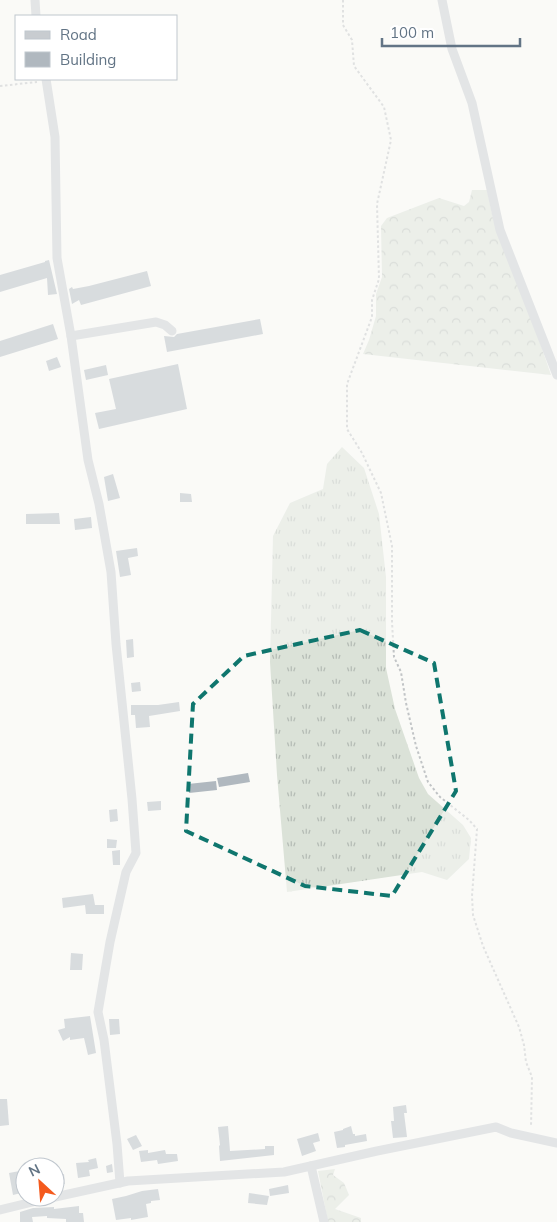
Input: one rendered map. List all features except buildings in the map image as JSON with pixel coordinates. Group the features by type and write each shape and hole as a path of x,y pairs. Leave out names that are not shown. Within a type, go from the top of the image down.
{"street":[{"path":"35,0 36,15"},
{"path":"442,0 452,49 472,103 500,230 557,375"},
{"path":"46,80 55,137 57,258 71,336 88,460 99,504 111,572 136,853 126,872 110,942 98,1012 104,1040 118,1144 120,1183"},
{"path":"71,336 156,322 172,331"},
{"path":"65,1195 120,1183 284,1172 496,1127 531,1138 557,1143"},
{"path":"311,1166 324,1222"},
{"path":"0,1210 15,1206"}],"path":[{"path":"343,0 343,26 352,40 354,66 384,107 391,140 376,204 379,279 372,300 372,317 348,384 347,429 362,453 381,493 392,546 394,657 401,672 414,737 428,782 440,797 470,820 477,828 472,896 473,915 482,946 519,1027 524,1044 526,1062 532,1077 531,1138"},
{"path":"0,86 46,80"}],"highlighted area":[{"path":"360,630 434,663 456,791 392,896 305,886 186,831 193,704 244,656"}],"green space":[{"path":"472,190 487,190 493,218 551,375 363,354 376,316 376,294 382,277 381,226 387,218 439,198 464,206 469,202"},
{"path":"342,447 364,468 379,514 386,577 386,668 395,709 419,778 428,794 463,825 471,838 469,859 447,880 422,872 287,892 270,662 273,536 290,503 323,489 327,464"},
{"path":"335,1169 333,1175 344,1183 349,1195 335,1209 361,1218 361,1222 328,1222 318,1171"}]}
